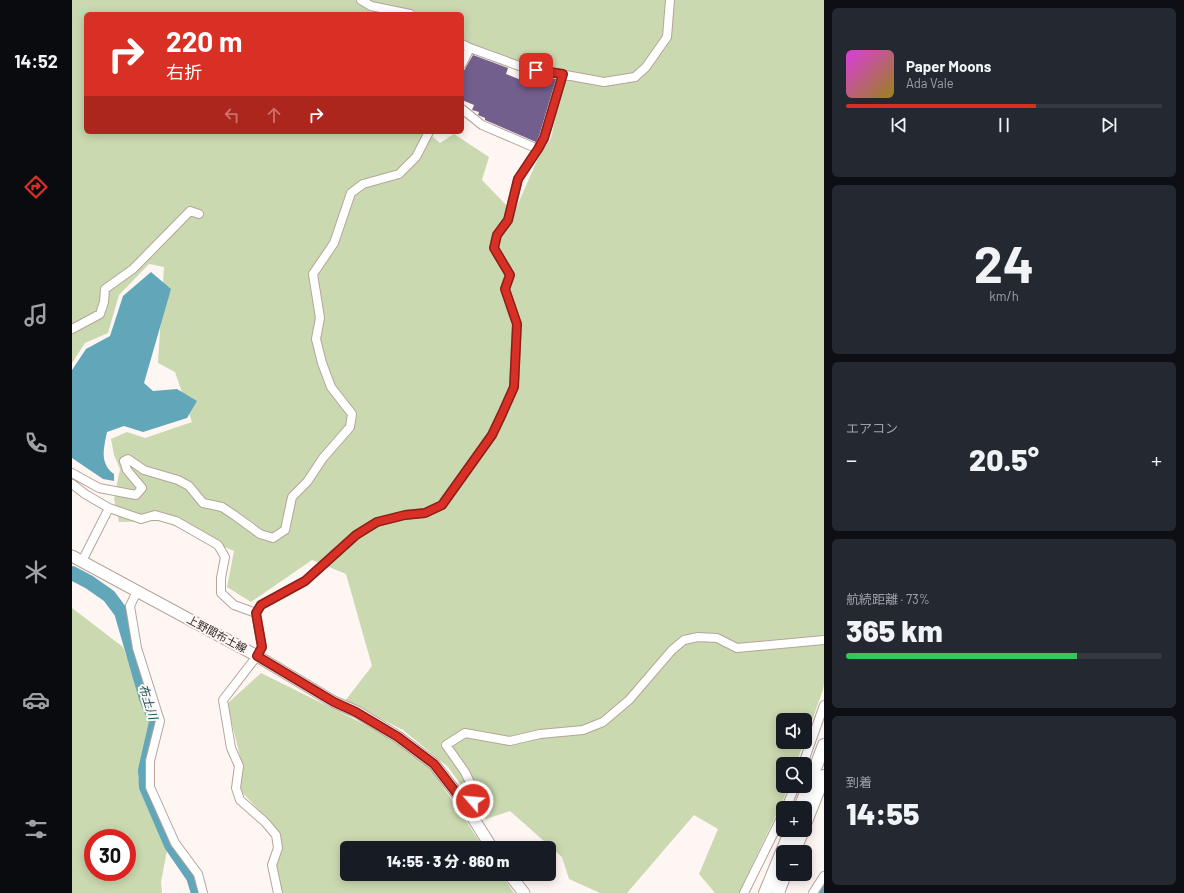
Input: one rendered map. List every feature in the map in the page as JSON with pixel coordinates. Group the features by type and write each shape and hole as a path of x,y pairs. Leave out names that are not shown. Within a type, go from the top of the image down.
{"highway":[{"path":"803,801 824,745"},
{"path":"812,806 824,776"},
{"path":"765,893 788,837"},
{"path":"778,893 782,881"}],"main road":[{"name":"上野間布土線","path":"77,559 257,656 334,702 356,712 398,737 434,764 461,799 488,841"},
{"path":"515,881 524,893"}],"street":[{"path":"361,0 371,6 400,12"},
{"path":"464,45 522,67 604,82 635,77 646,66 667,37 670,0"},
{"path":"464,60 470,48"},
{"path":"278,893 272,865 278,848 276,835 265,822 240,800 236,788 239,766 230,748 223,700 257,656 262,647 256,613 261,605 305,581 356,535 377,522 405,515 425,513 442,505 492,435 514,387 517,324 505,289 510,275 494,248 497,235 508,220 518,179 544,138 563,74"},
{"path":"464,111 482,125 538,149"},
{"path":"72,473 99,488 136,495 142,488 127,470 124,461 128,459 144,470 178,480 188,486 203,503 222,507 234,514 260,534 273,538 284,530 292,497 307,482 323,458 350,427 352,414 331,387 322,363 316,339 320,318 313,274 334,243 351,193 363,184 399,174 416,157 428,134"},
{"path":"72,329 100,314 104,302 105,288 133,269 190,211 199,214"},
{"path":"72,484 85,494 109,508 141,519 155,515 176,521 218,545 225,558 221,578 221,593 234,604 256,613"},
{"path":"77,559 109,508"},
{"path":"137,591 130,606 137,648 160,721 150,761 150,787 174,843 198,874 203,893"},
{"path":"461,799 473,801 474,790 465,772 446,745 465,732 510,741 540,734 583,730 603,722 629,700 672,650 684,640 698,637 717,638 737,648 824,640"},
{"path":"805,757 824,705"},
{"path":"744,893 776,828"},
{"path":"814,893 824,876"}],"green space":[{"path":"72,0 824,0 824,683 812,721 812,713 776,713 776,749 801,749 799,757 776,757 776,793 786,793 783,801 776,801 776,815 739,893 715,893 699,874 718,829 694,815 627,893 600,893 569,879 562,857 556,852 556,841 544,841 510,811 486,819 448,767 403,730 345,701 372,666 346,574 312,560 251,602 227,587 234,551 162,521 119,522 114,499 120,469 114,455 111,439 127,432 145,438 192,422 175,372 158,363 164,267 149,264 119,295 108,333 85,343 72,363"},
{"path":"72,608 123,647 150,720 138,778 146,802 168,845 161,882 162,893 72,893"},
{"path":"261,673 396,740 431,769 479,841 340,841 340,881 506,881 514,893 282,893 276,867 282,851 279,832 240,790 242,764 227,704"}],"water":[{"path":"151,272 171,289 144,383 153,391 177,389 197,401 187,418 143,432 124,426 107,432 104,460 109,470 114,474 114,481 103,479 72,458 72,370 86,349 110,336 123,296"}],"building":[{"path":"473,55 508,68 506,74 521,80 522,74 547,81 548,77 556,79 536,142 485,120 485,118 478,115 479,112 472,110 474,105 464,101 464,71"}],"waterway":[{"name":"布土川","path":"72,573 89,582 109,596 121,612 146,698 156,722 145,770 146,787 171,845 193,877 198,893"},
{"path":"821,893 824,889"}],"route":[{"path":"473,801 461,799 434,764 398,737 356,712 334,702 257,656 262,647 256,613 261,605 305,581 356,535 377,522 405,515 425,513 442,505 492,435 514,387 517,324 505,289 510,275 494,248 497,235 508,220 518,179 544,138 563,74 536,70"}]}
